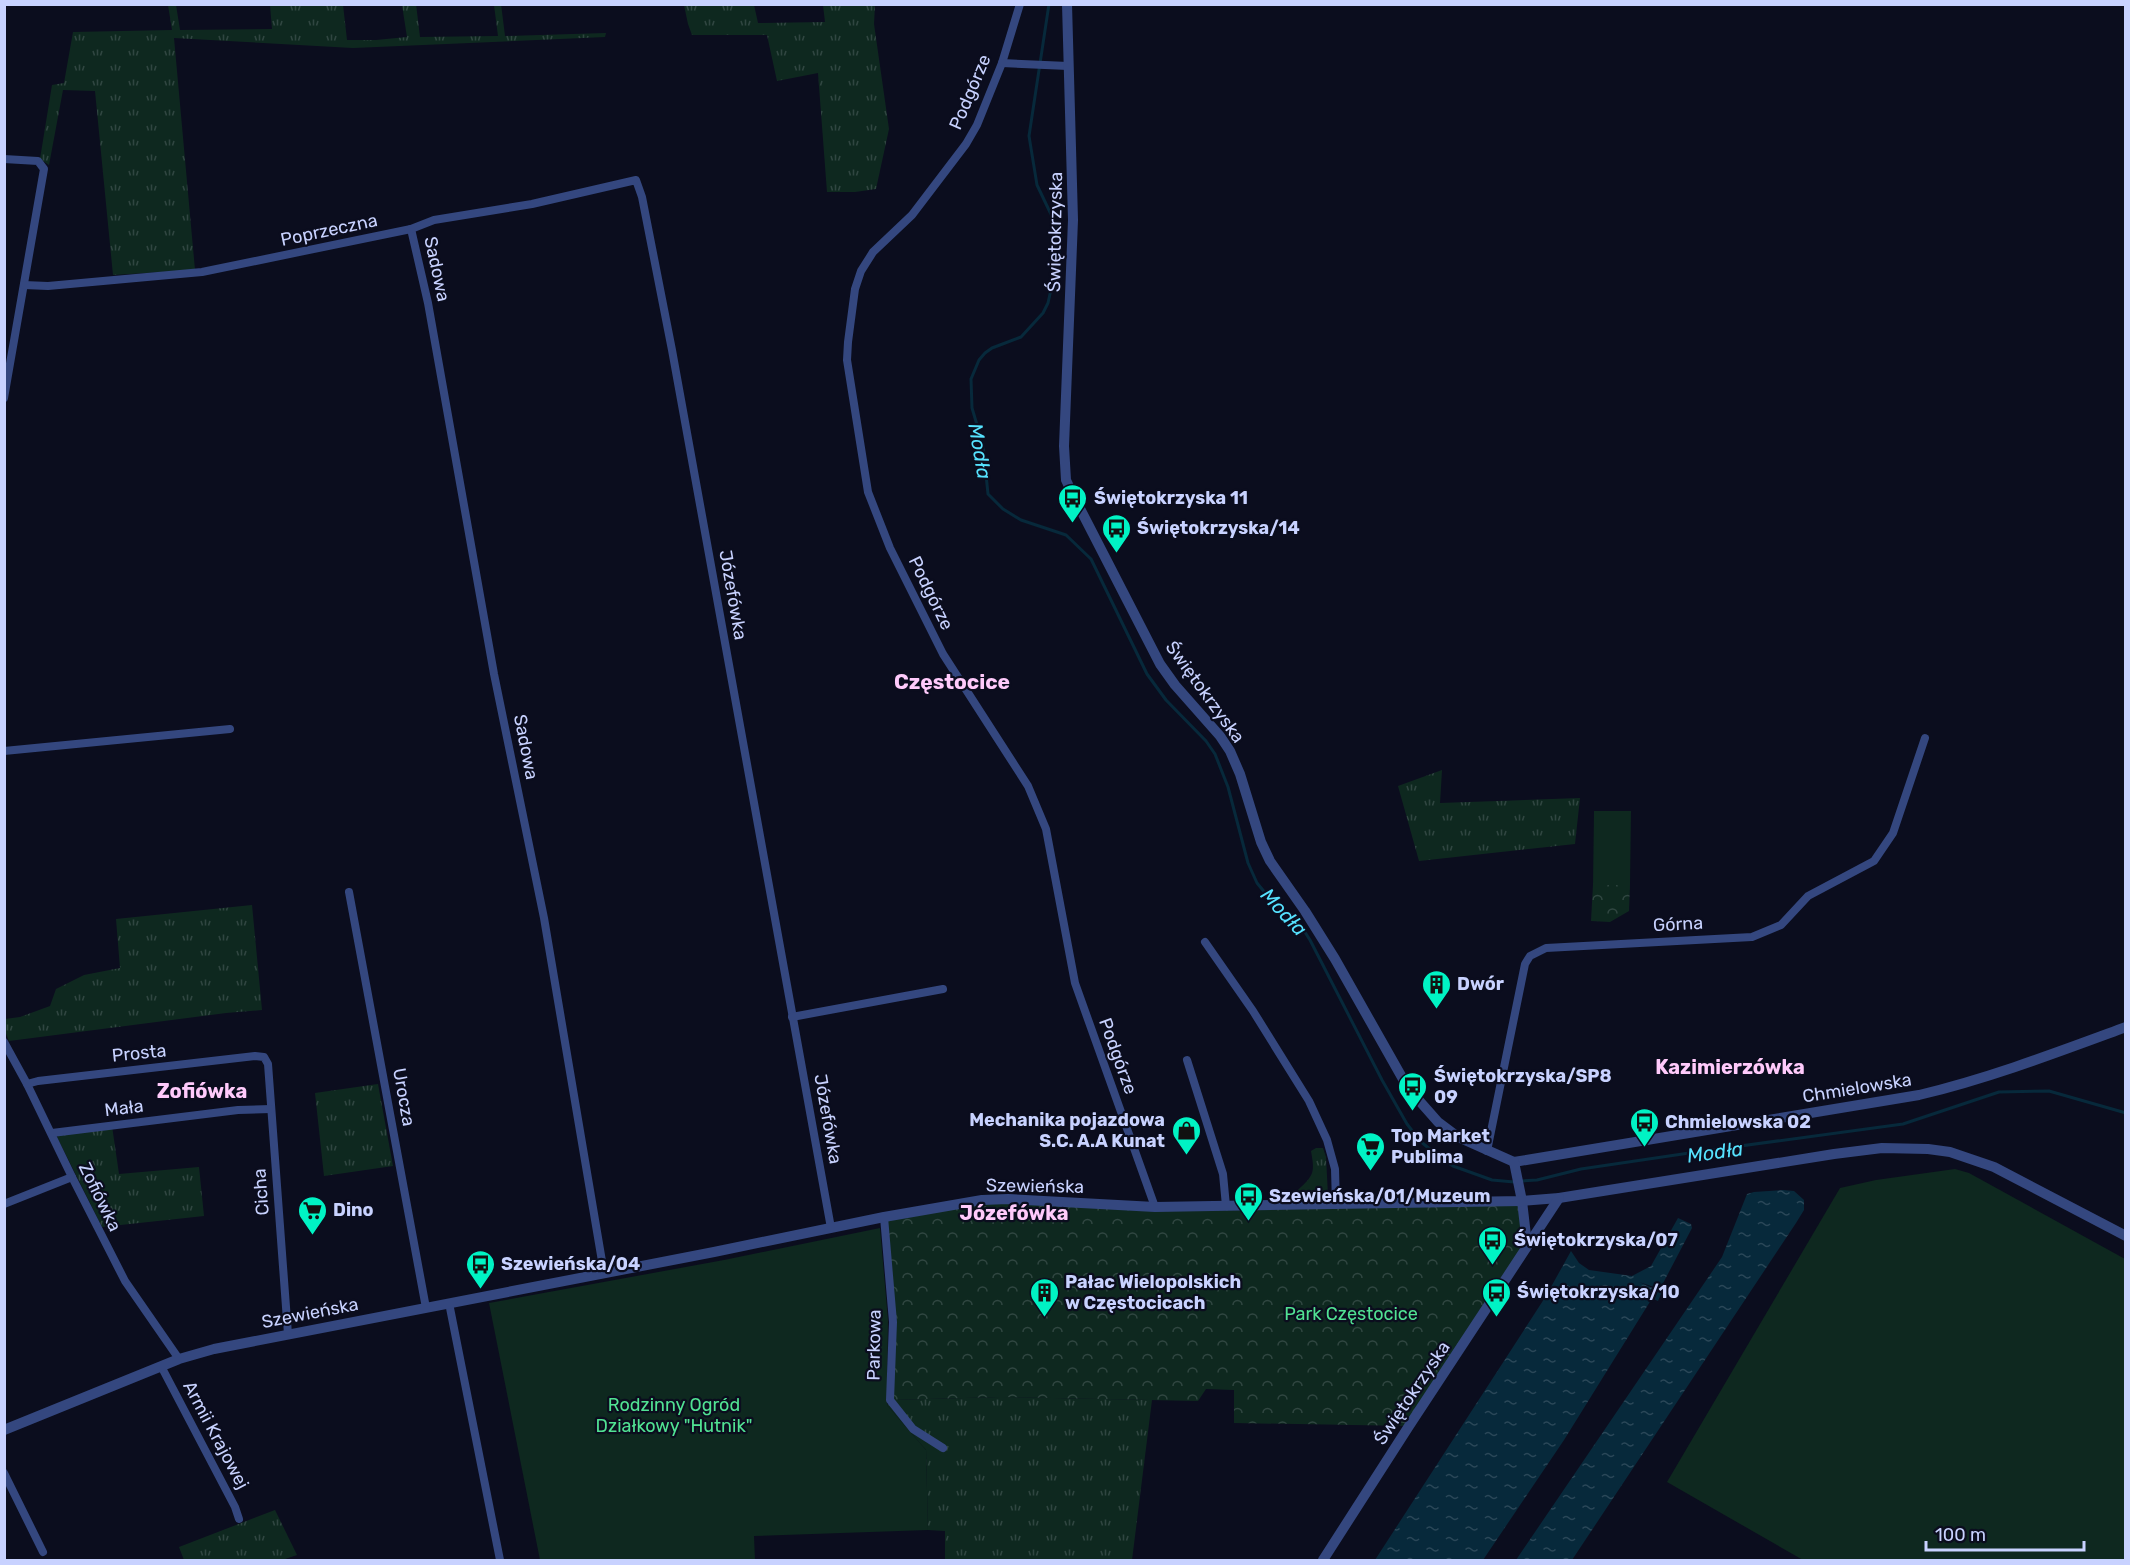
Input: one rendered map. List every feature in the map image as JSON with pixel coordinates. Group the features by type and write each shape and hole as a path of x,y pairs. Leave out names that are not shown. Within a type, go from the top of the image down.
{"street":[{"name":"Podgórze","path":"1020,4 1002,63 977,125 966,144 912,215 873,252 861,271 855,289 848,342 850,380 868,492 890,548 943,654 1028,786 1046,829 1075,983 1155,1207"},
{"name":"Świętokrzyska","path":"1067,4 1064,66 1073,220 1064,446 1066,480 1160,664 1230,751 1240,774 1261,842 1270,861 1335,959 1408,1088 1438,1122 1458,1137 1514,1162"},
{"path":"1002,63 1064,66"},
{"path":"4,159 38,161 44,169 4,398"},
{"name":"Poprzeczna","path":"24,285 48,286 202,272 411,229 434,220 532,204 636,180"},
{"name":"Józefówka","path":"636,180 642,197 672,350 831,1228"},
{"name":"Sadowa","path":"411,229 428,303 495,674 544,918 604,1273"},
{"path":"4,751 230,729"},
{"name":"Górna","path":"1487,1151 1525,964 1530,956 1546,948 1752,937 1781,925 1808,896 1874,861 1893,833 1925,738"},
{"name":"Urocza","path":"349,892 426,1308"},
{"path":"1205,942 1253,1011 1309,1101 1327,1140 1335,1169 1336,1204"},
{"path":"792,1017 943,989"},
{"name":"Chmielowska","path":"1514,1162 1919,1095 2038,1060 2126,1028"},
{"name":"Zofiówka","path":"4,1042 125,1281 179,1359"},
{"name":"Prosta","path":"27,1084 255,1056"},
{"name":"Cicha","path":"255,1056 264,1057 268,1064 288,1334"},
{"path":"1187,1060 1223,1174 1226,1206"},
{"name":"Mała","path":"52,1133 271,1108"},
{"name":"Szewieńska","path":"179,1359 214,1349 288,1334 884,1217 991,1200 1155,1207 1336,1204 1521,1195 1559,1198 1834,1154 1882,1148 1928,1149 1950,1152 1994,1167 2126,1236"},
{"path":"1514,1162 1527,1244"},
{"path":"4,1204 72,1177"},
{"name":"Świętokrzyska","path":"1323,1560 1559,1198"},
{"name":"Parkowa","path":"884,1217 893,1322 890,1400 913,1429 943,1448"},
{"path":"449,1303 500,1560"},
{"name":"Armii Krajowej","path":"4,1430 179,1359"},
{"name":"Armii Krajowej","path":"161,1366 235,1507 239,1519"},
{"path":"4,1473 43,1552"}],"green space":[{"path":"416,4 420,37 498,36 494,5 501,4 505,36 606,33 605,37 353,48 174,38 195,270 113,275 95,91 63,90 49,165 40,159 52,85 64,83 73,32 172,30 168,5 176,5 180,30 272,29 270,5 343,5 347,40 376,40 407,37 402,5"},
{"path":"684,5 754,5 758,23 825,22 823,5 875,5 874,24 889,129 876,189 827,192 818,73 777,81 767,35 692,35"},
{"path":"1442,770 1440,803 1580,798 1575,844 1419,861 1398,786"},
{"path":"1594,811 1631,811 1630,885 1593,885"},
{"path":"1593,885 1630,885 1629,911 1610,922 1591,921"},
{"path":"252,905 262,1010 9,1041 5,1031 5,1019 20,1017 50,1006 56,989 84,975 120,968 116,919"},
{"path":"378,1084 393,1166 324,1176 315,1093"},
{"path":"112,1126 119,1174 199,1167 204,1216 102,1227 57,1137 60,1132"},
{"path":"1323,1148 1326,1157 1328,1196 1298,1196 1298,1190 1312,1173 1311,1151"},
{"path":"1955,1169 1969,1173 2125,1259 2125,1560 1803,1560 1667,1482 1840,1188 1876,1180"},
{"name":"Park Częstocice","path":"982,1200 1155,1207 1522,1201 1527,1244 1409,1426 1234,1423 1234,1390 1206,1389 1198,1401 1001,1397 890,1400 893,1322 884,1217"},
{"name":"Rodzinny Ogród Działkowy \"Hutnik\"","path":"880,1228 888,1320 887,1405 926,1450 928,1530 754,1536 755,1560 540,1560 489,1303 724,1260"},
{"path":"1001,1397 1152,1400 1132,1560 945,1560 945,1531 928,1530 926,1450 887,1405 890,1400"},
{"path":"275,1510 297,1555 282,1560 184,1560 179,1547"}],"water":[{"path":"1794,1191 1804,1200 1804,1210 1572,1560 1516,1560 1722,1257 1747,1194"},
{"path":"1678,1218 1691,1224 1692,1228 1660,1289 1639,1282 1662,1292 1658,1301 1635,1291 1651,1300 1564,1440 1483,1560 1375,1560 1546,1296 1571,1251 1579,1263 1589,1270 1632,1276 1651,1266"}],"waterway":[{"name":"Modła","path":"1049,4 1029,136 1037,185 1061,236 1060,249 1048,303 1043,313 1021,337 985,353 979,360 971,379 972,408 983,445 988,494 1003,509 1021,520 1066,535 1091,559 1147,674 1166,700 1206,741 1215,754 1228,787 1248,863 1257,883 1271,900 1303,929 1310,940 1407,1124 1420,1141 1453,1166 1492,1180 1514,1182"},
{"name":"Modła","path":"1521,1181 1537,1180 1581,1169 1903,1124 1999,1092 2049,1091 2126,1113"}],"place":[{"name":"Świętokrzyska 11","path":"1073,524"},
{"name":"Świętokrzyska/14","path":"1116,554"},
{"name":"Dwór","path":"1436,1010"},
{"name":"Świętokrzyska/SP8 09","path":"1413,1112"},
{"name":"Chmielowska 02","path":"1644,1148"},
{"name":"Mechanika pojazdowa S.C. A.A Kunat","path":"1186,1156"},
{"name":"Top Market Publima","path":"1370,1172"},
{"name":"Szewieńska/01/Muzeum","path":"1248,1222"},
{"name":"Dino","path":"312,1236"},
{"name":"Świętokrzyska/07","path":"1493,1266"},
{"name":"Szewieńska/04","path":"480,1290"},
{"name":"Pałac Wielopolskich w Częstocicach","path":"1044,1318"},
{"name":"Świętokrzyska/10","path":"1496,1318"}],"district":[{"name":"Częstocice","path":"952,682"},
{"name":"Kazimierzówka","path":"1730,1067"},
{"name":"Zofiówka","path":"202,1091"},
{"name":"Józefówka","path":"1014,1213"}]}
